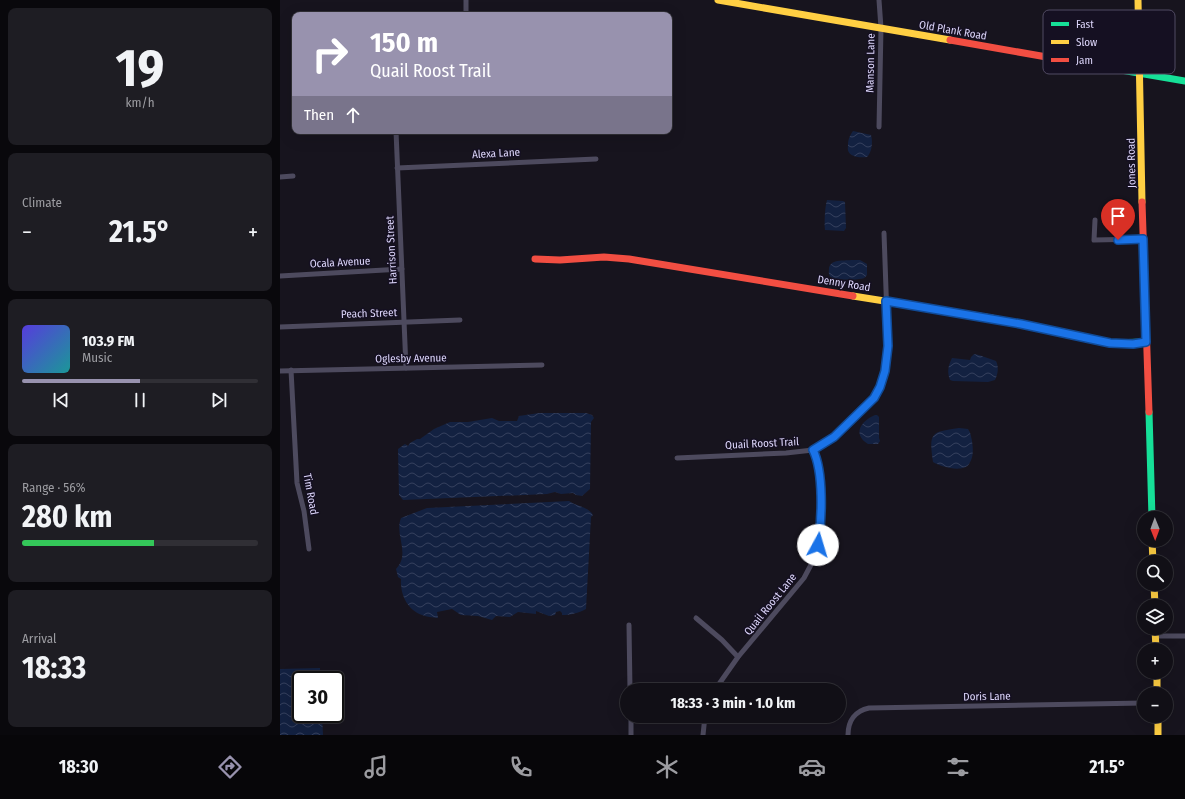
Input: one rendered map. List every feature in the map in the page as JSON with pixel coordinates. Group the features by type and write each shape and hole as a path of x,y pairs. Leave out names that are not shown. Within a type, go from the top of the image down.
{"street":[{"path":"466,0 466,12"},
{"name":"Old Plank Road","path":"718,0 1043,56"},
{"name":"Manson Lane","path":"879,0 881,28 879,128"},
{"name":"Jones Road","path":"1138,0 1138,10"},
{"name":"Jones Road","path":"1140,74 1143,239 1152,511"},
{"name":"Old Plank Road","path":"1146,74 1185,81"},
{"name":"Harrison Street","path":"396,134 406,368"},
{"name":"Alexa Lane","path":"397,168 596,159"},
{"path":"280,177 293,176"},
{"path":"1095,220 1094,240 1143,239"},
{"path":"884,232 886,301"},
{"name":"Denny Road","path":"535,259 560,260 604,257 629,259 1021,324 1110,343 1133,344 1146,342"},
{"name":"Ocala Avenue","path":"280,276 402,269"},
{"name":"Quail Roost Trail","path":"677,458 813,450 834,437 874,398 880,387 886,365 888,346 886,301"},
{"name":"Peach Street","path":"280,327 460,320"},
{"name":"Oglesby Avenue","path":"280,370 542,365"},
{"name":"Tim Road","path":"291,370 297,484 304,511 309,549"},
{"name":"Quail Roost Lane","path":"720,683 738,657 804,578 813,561 820,532 820,498 819,464 813,450"},
{"path":"696,618 722,640 738,657"},
{"path":"629,624 630,683"},
{"path":"1156,643 1156,636 1185,636"},
{"name":"Doris Lane","path":"848,735 848,727 851,720 860,711 869,708 1137,703"},
{"path":"631,723 631,735"},
{"path":"702,735 704,723"},
{"path":"1158,723 1158,735"}],"water":[{"path":"853,131 871,135 872,147 867,157 857,157 851,155 849,152 849,140"},
{"path":"827,200 845,202 846,228 844,231 825,230"},
{"path":"860,260 867,264 867,275 865,278 844,280 836,279 830,276 829,268 832,263"},
{"path":"974,354 996,361 998,370 995,380 988,382 950,380 948,369 952,358 970,360"},
{"path":"539,413 586,413 592,415 594,418 591,422 590,489 582,496 573,493 561,494 555,492 547,494 403,500 399,495 398,449 405,444 408,446 410,443 420,439 434,429 450,422 468,422 492,418 499,421 517,421 519,416"},
{"path":"875,415 879,417 880,441 878,444 868,444 860,436 859,432 862,424"},
{"path":"959,428 968,429 971,435 973,453 969,464 966,467 957,469 941,466 933,462 931,445 934,436 942,431"},
{"path":"569,501 589,510 593,515 591,517 586,609 574,614 565,615 562,615 560,611 556,612 555,615 549,616 536,611 536,614 518,612 510,617 496,616 492,620 478,616 461,615 452,609 437,612 438,618 426,616 417,613 408,605 403,596 401,579 398,577 396,569 402,557 399,531 401,518 427,508"},
{"path":"320,668 320,671 292,671 292,723 322,723 323,735 280,735 280,669"}],"traffic: fast":[{"path":"1144,74 1185,81"},
{"path":"1027,325 1110,343 1146,342"},
{"path":"1149,412 1152,511"}],"traffic: slow":[{"path":"718,0 950,40"},
{"path":"1138,0 1138,10"},
{"path":"1139,74 1142,202"},
{"path":"853,296 1027,325"},
{"path":"1152,547 1153,555"},
{"path":"1154,591 1155,599"},
{"path":"1155,635 1156,643"},
{"path":"1157,679 1157,687"},
{"path":"1158,723 1158,735"}],"traffic: jam":[{"path":"950,40 1043,56"},
{"path":"1142,202 1149,412"},
{"path":"535,259 560,260 604,257 629,259 853,296"}],"route":[{"path":"818,545 820,532 820,474 819,464 813,450 834,437 874,398 880,387 885,371 888,346 886,301 991,318 1110,343 1133,344 1146,342 1143,239 1118,240"}]}
